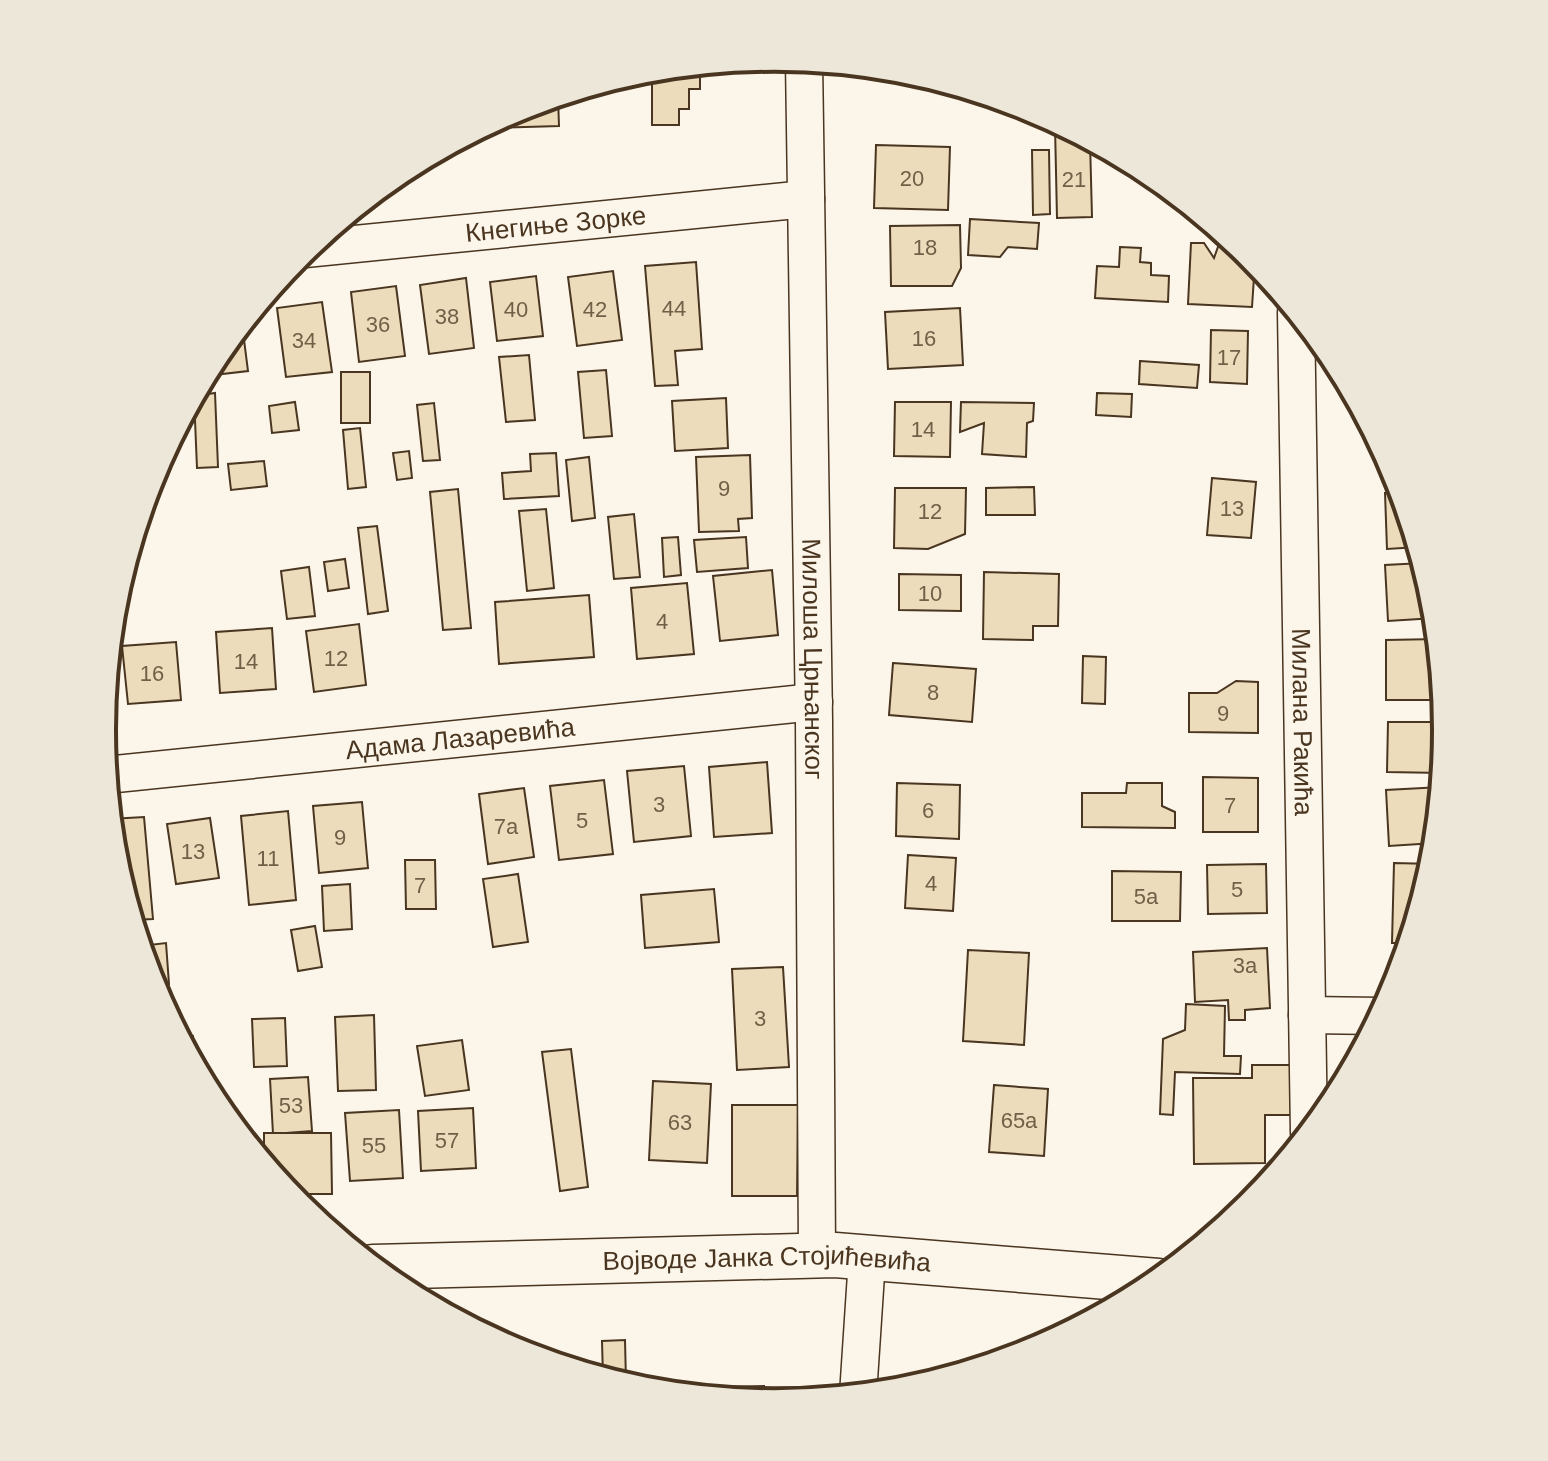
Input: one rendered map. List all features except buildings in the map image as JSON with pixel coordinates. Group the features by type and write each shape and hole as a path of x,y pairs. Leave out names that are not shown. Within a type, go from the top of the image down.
{"street":[{"name":"Милоша Црњанског","path":"804,73 814,702 817,1255"},
{"name":"Кнегиње Зорке","path":"331,244 806,199"},
{"name":"Милана Ракића","path":"1296,330 1309,1114"},
{"name":"Адама Лазаревића","path":"117,774 814,702"},
{"path":"1307,1015 1368,1016"},
{"name":"Војводе Јанка Стојићевића","path":"392,1266 817,1255 1138,1279"},
{"path":"859,1383 867,1259"}]}
